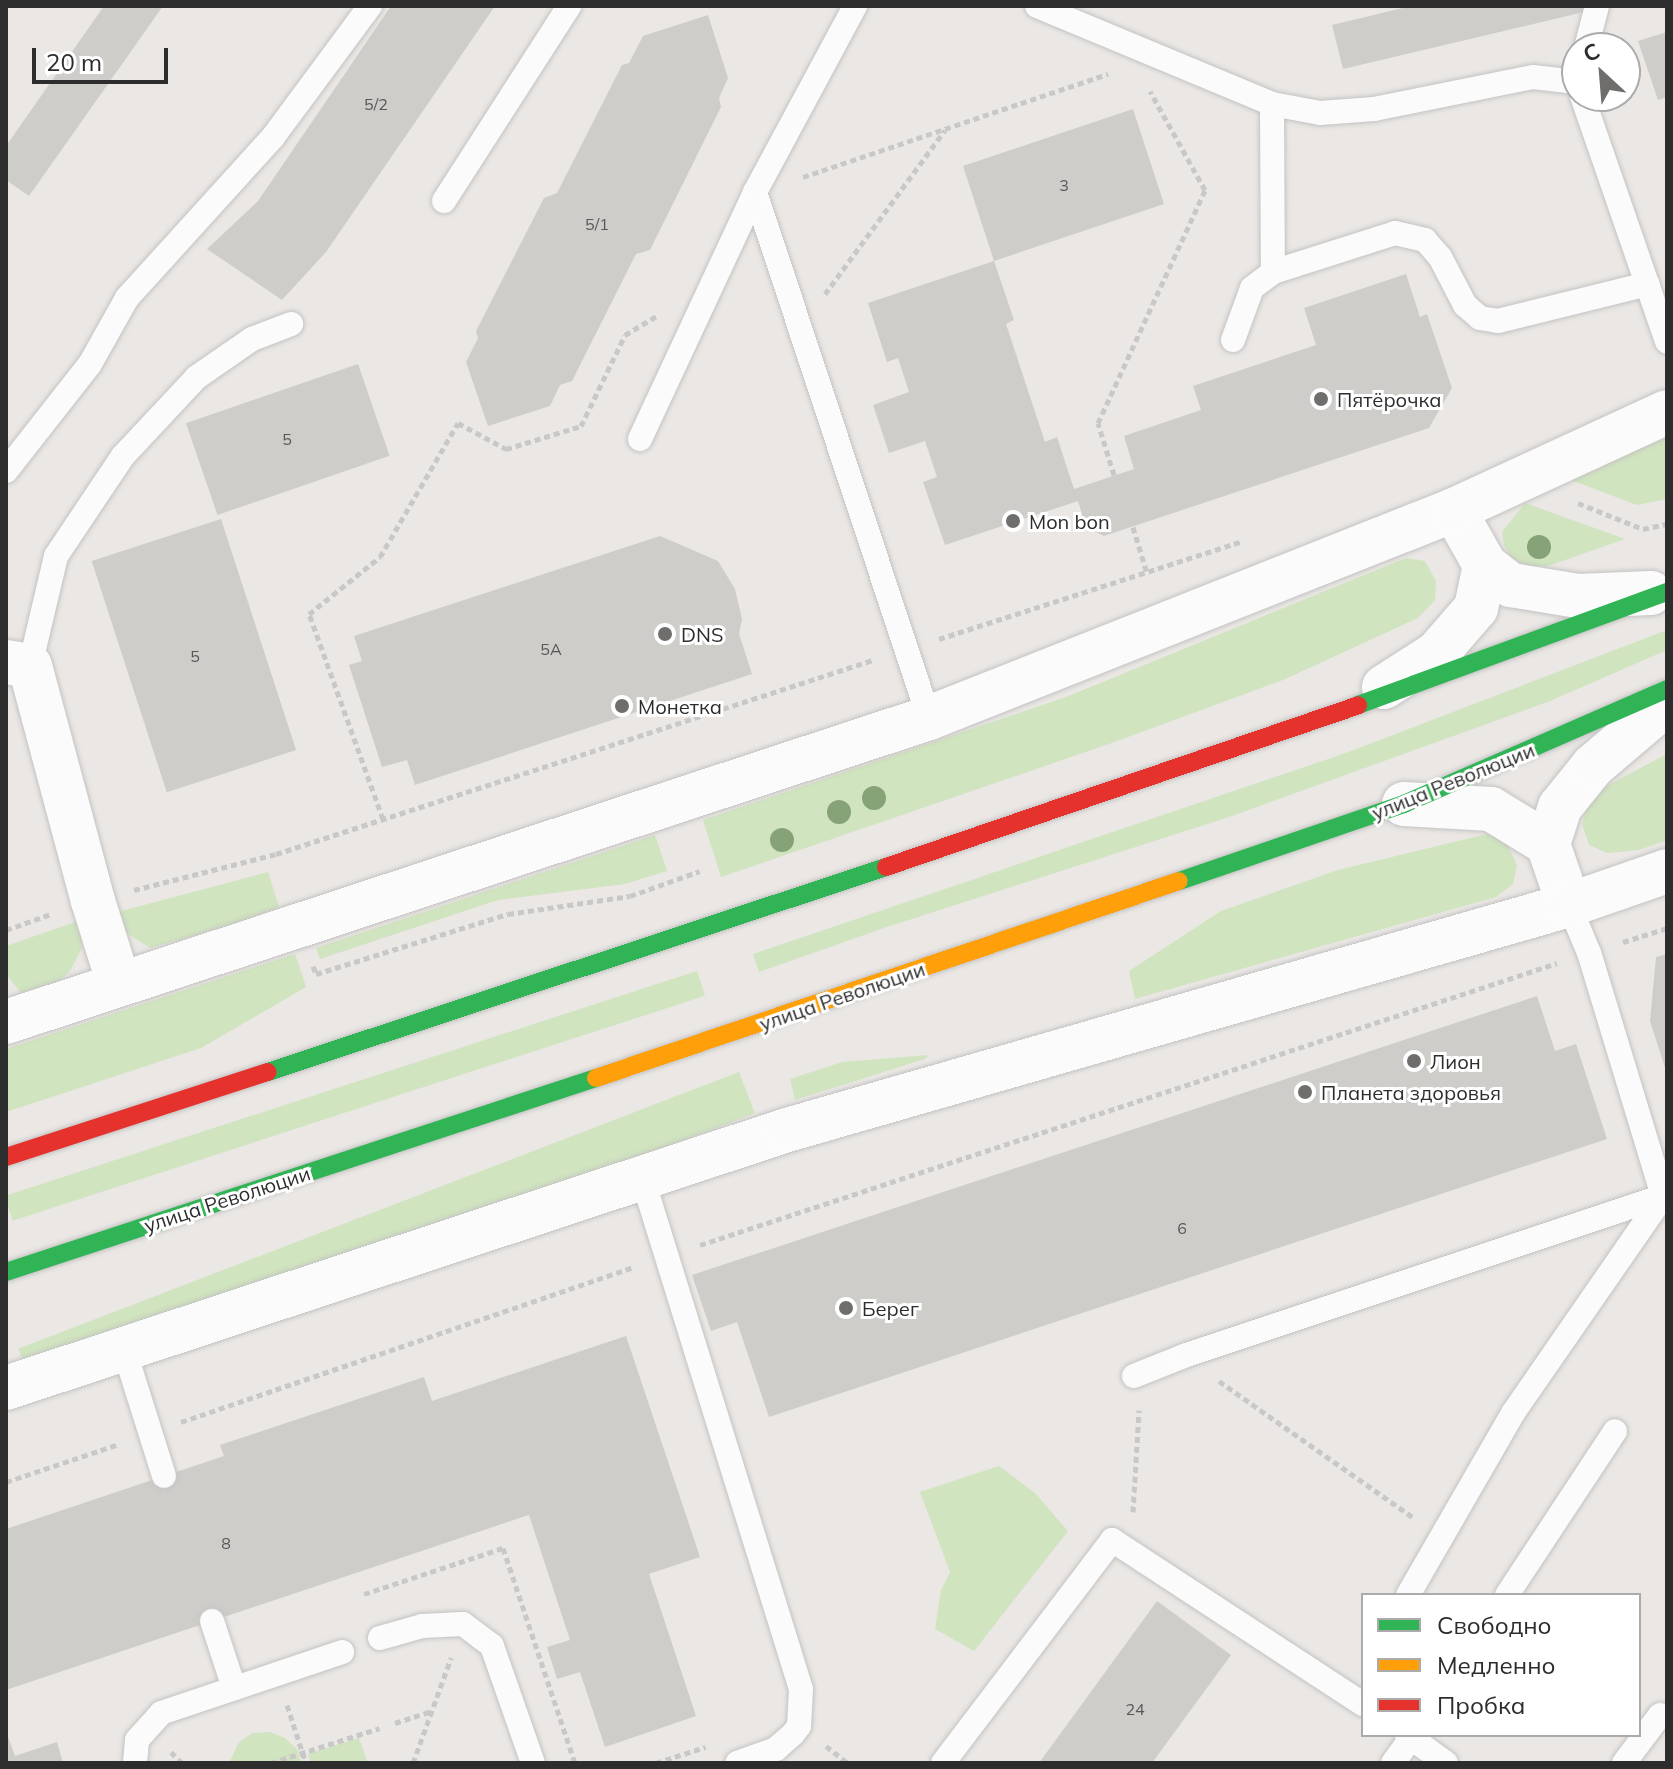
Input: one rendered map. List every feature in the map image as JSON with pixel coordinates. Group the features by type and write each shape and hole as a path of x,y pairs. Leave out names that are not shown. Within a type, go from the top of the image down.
{"main road":[{"path":"6,1157 718,925 1353,707 1666,592"},
{"name":"улица Революции","path":"6,1272 752,1026 1404,804 1667,689"}],"street":[{"path":"6,1022 300,928 929,718 1454,510 1667,412"},
{"path":"1454,510 1485,565 1511,585 1578,596 1666,592"},
{"path":"1353,707 1437,653 1476,608 1485,565"},
{"path":"18,664 119,984"},
{"path":"1569,905 1548,844 1560,807 1593,766 1667,703"},
{"path":"1404,804 1491,809 1548,844"},
{"path":"6,1388 787,1130 1569,905 1667,871"}],"lane":[{"path":"6,471 90,364 127,298 273,137 370,6"},
{"path":"444,201 569,6"},
{"path":"640,439 755,192 855,6"},
{"path":"1037,6 1130,55 1272,104 1320,113 1374,109 1533,77 1561,80"},
{"path":"1590,32 1597,6"},
{"path":"1272,104 1273,272"},
{"path":"1588,112 1667,342"},
{"path":"755,192 929,718"},
{"path":"1233,340 1252,288 1273,272 1395,233 1425,240 1440,257 1465,305 1480,318 1498,321 1647,284"},
{"path":"18,664 56,556 123,456 197,377 252,339 291,324"},
{"path":"1569,905 1589,953 1665,1195"},
{"path":"643,1180 801,1689 799,1726 762,1759 737,1763"},
{"path":"1134,1376 1184,1356 1665,1195"},
{"path":"1409,1593 1513,1413 1665,1195"},
{"path":"124,1349 164,1476"},
{"path":"1508,1593 1615,1431"},
{"path":"943,1763 1112,1540 1357,1700"},
{"path":"212,1621 234,1688"},
{"path":"380,1638 422,1626 463,1624 492,1646 533,1763"},
{"path":"135,1763 137,1740 161,1713 342,1652"},
{"path":"1641,1734 1660,1715"},
{"path":"1393,1763 1408,1737"},
{"path":"1410,1737 1446,1763"}],"path":[{"path":"755,192 945,130 1130,55 1205,190 1098,423 1114,475"},
{"path":"794,309 815,306 945,130"},
{"path":"383,819 309,614 380,557 458,423 506,449 581,426 625,335 661,313"},
{"path":"1566,498 1643,529 1667,524"},
{"path":"1133,527 1147,573"},
{"path":"6,930 93,901 276,854 1253,538"},
{"path":"316,974 508,914 630,896 700,871"},
{"path":"6,1482 634,1266 1667,928"},
{"path":"634,1266 639,1281"},
{"path":"1184,1356 1441,1538"},
{"path":"413,1763 463,1624"},
{"path":"276,1674 306,1763"},
{"path":"395,1723 432,1711"},
{"path":"271,1763 380,1728"},
{"path":"656,1763 717,1743"}],"green space":[{"path":"1667,435 1667,499 1637,505 1571,480"},
{"path":"1525,503 1625,539 1548,566 1530,567 1512,559 1504,545 1502,532"},
{"path":"1406,558 1425,561 1436,581 1435,600 1418,618 1283,680 1109,744 721,877 703,820 1066,697"},
{"path":"1667,630 1667,650 1550,701 1232,816 884,928 759,972 753,954 1346,753"},
{"path":"1667,754 1667,840 1639,850 1607,853 1589,845 1582,824 1591,794"},
{"path":"1487,834 1506,841 1517,865 1513,884 1496,897 1135,999 1129,971 1221,911 1338,870"},
{"path":"655,835 667,871 625,884 498,900 320,959 316,948"},
{"path":"268,872 279,907 242,922 150,948 122,930 114,913"},
{"path":"81,920 82,948 70,971 59,981 21,993 6,974 6,946"},
{"path":"295,954 306,987 201,1048 6,1112 6,1049"},
{"path":"697,971 705,996 13,1221 6,1196"},
{"path":"929,1055 925,1059 795,1100 790,1079 842,1062"},
{"path":"739,1072 755,1113 34,1390 18,1349"},
{"path":"999,1466 1035,1493 1068,1531 974,1651 935,1629 941,1590 950,1572 920,1492"},
{"path":"270,1732 285,1738 297,1749 301,1763 229,1763 239,1742 253,1733"},
{"path":"359,1738 368,1763 311,1763 308,1754"}],"building":[{"path":"104,6 163,6 29,196 6,180 6,146"},
{"path":"391,6 495,6 326,252 282,300 207,249 258,201"},
{"path":"1411,6 1583,6 1584,12 1343,69 1332,25"},
{"path":"708,15 728,78 719,98 721,107 650,250 636,254 572,381 560,385 550,406 488,426 466,362 478,338 476,331 544,198 557,193 622,65 629,63 643,36"},
{"path":"1667,32 1667,97 1658,100 1641,50 1641,40"},
{"path":"1133,109 1164,204 994,261 963,166"},
{"path":"994,261 1014,320 1006,324 1045,442 1057,437 1074,489 1134,469 1124,436 1201,410 1193,386 1316,345 1304,308 1406,274 1420,317 1427,314 1452,388 1429,428 1104,536 1086,527 1078,501 945,545 923,482 937,477 925,441 889,453 873,405 909,392 898,358 887,362 868,303"},
{"path":"358,364 390,456 217,515 186,423"},
{"path":"221,519 296,750 167,792 92,561"},
{"path":"660,536 718,561 735,589 742,619 739,634 752,674 415,785 407,760 382,767 349,665 362,661 354,636"},
{"path":"1667,954 1666,1071 1650,1021 1656,957"},
{"path":"1537,996 1555,1051 1576,1044 1607,1139 769,1417 737,1322 711,1331 692,1275"},
{"path":"626,1336 700,1557 649,1574 696,1716 605,1747 580,1672 557,1679 547,1647 570,1640 529,1515 6,1690 6,1529 224,1456 220,1445 424,1377 432,1401"},
{"path":"1157,1601 1231,1655 1152,1763 1039,1763"},
{"path":"6,1731 15,1756 57,1742 63,1763 6,1763"}],"traffic: fast":[{"path":"1358,705 1667,592"},
{"path":"1179,881 1404,804 1667,689"},
{"path":"268,1072 886,867"},
{"path":"6,1272 596,1078"}],"traffic: slow":[{"path":"596,1078 1179,881"}],"traffic: jam":[{"path":"886,867 1358,705"},
{"path":"6,1157 268,1072"}],"place":[{"name":"Пятёрочка","path":"1321,399"},
{"name":"Mon bon","path":"1013,521"},
{"name":"DNS","path":"665,634"},
{"name":"Монетка","path":"622,706"},
{"name":"Лион","path":"1414,1061"},
{"name":"Планета здоровья","path":"1305,1092"},
{"name":"Берег","path":"846,1308"}]}
